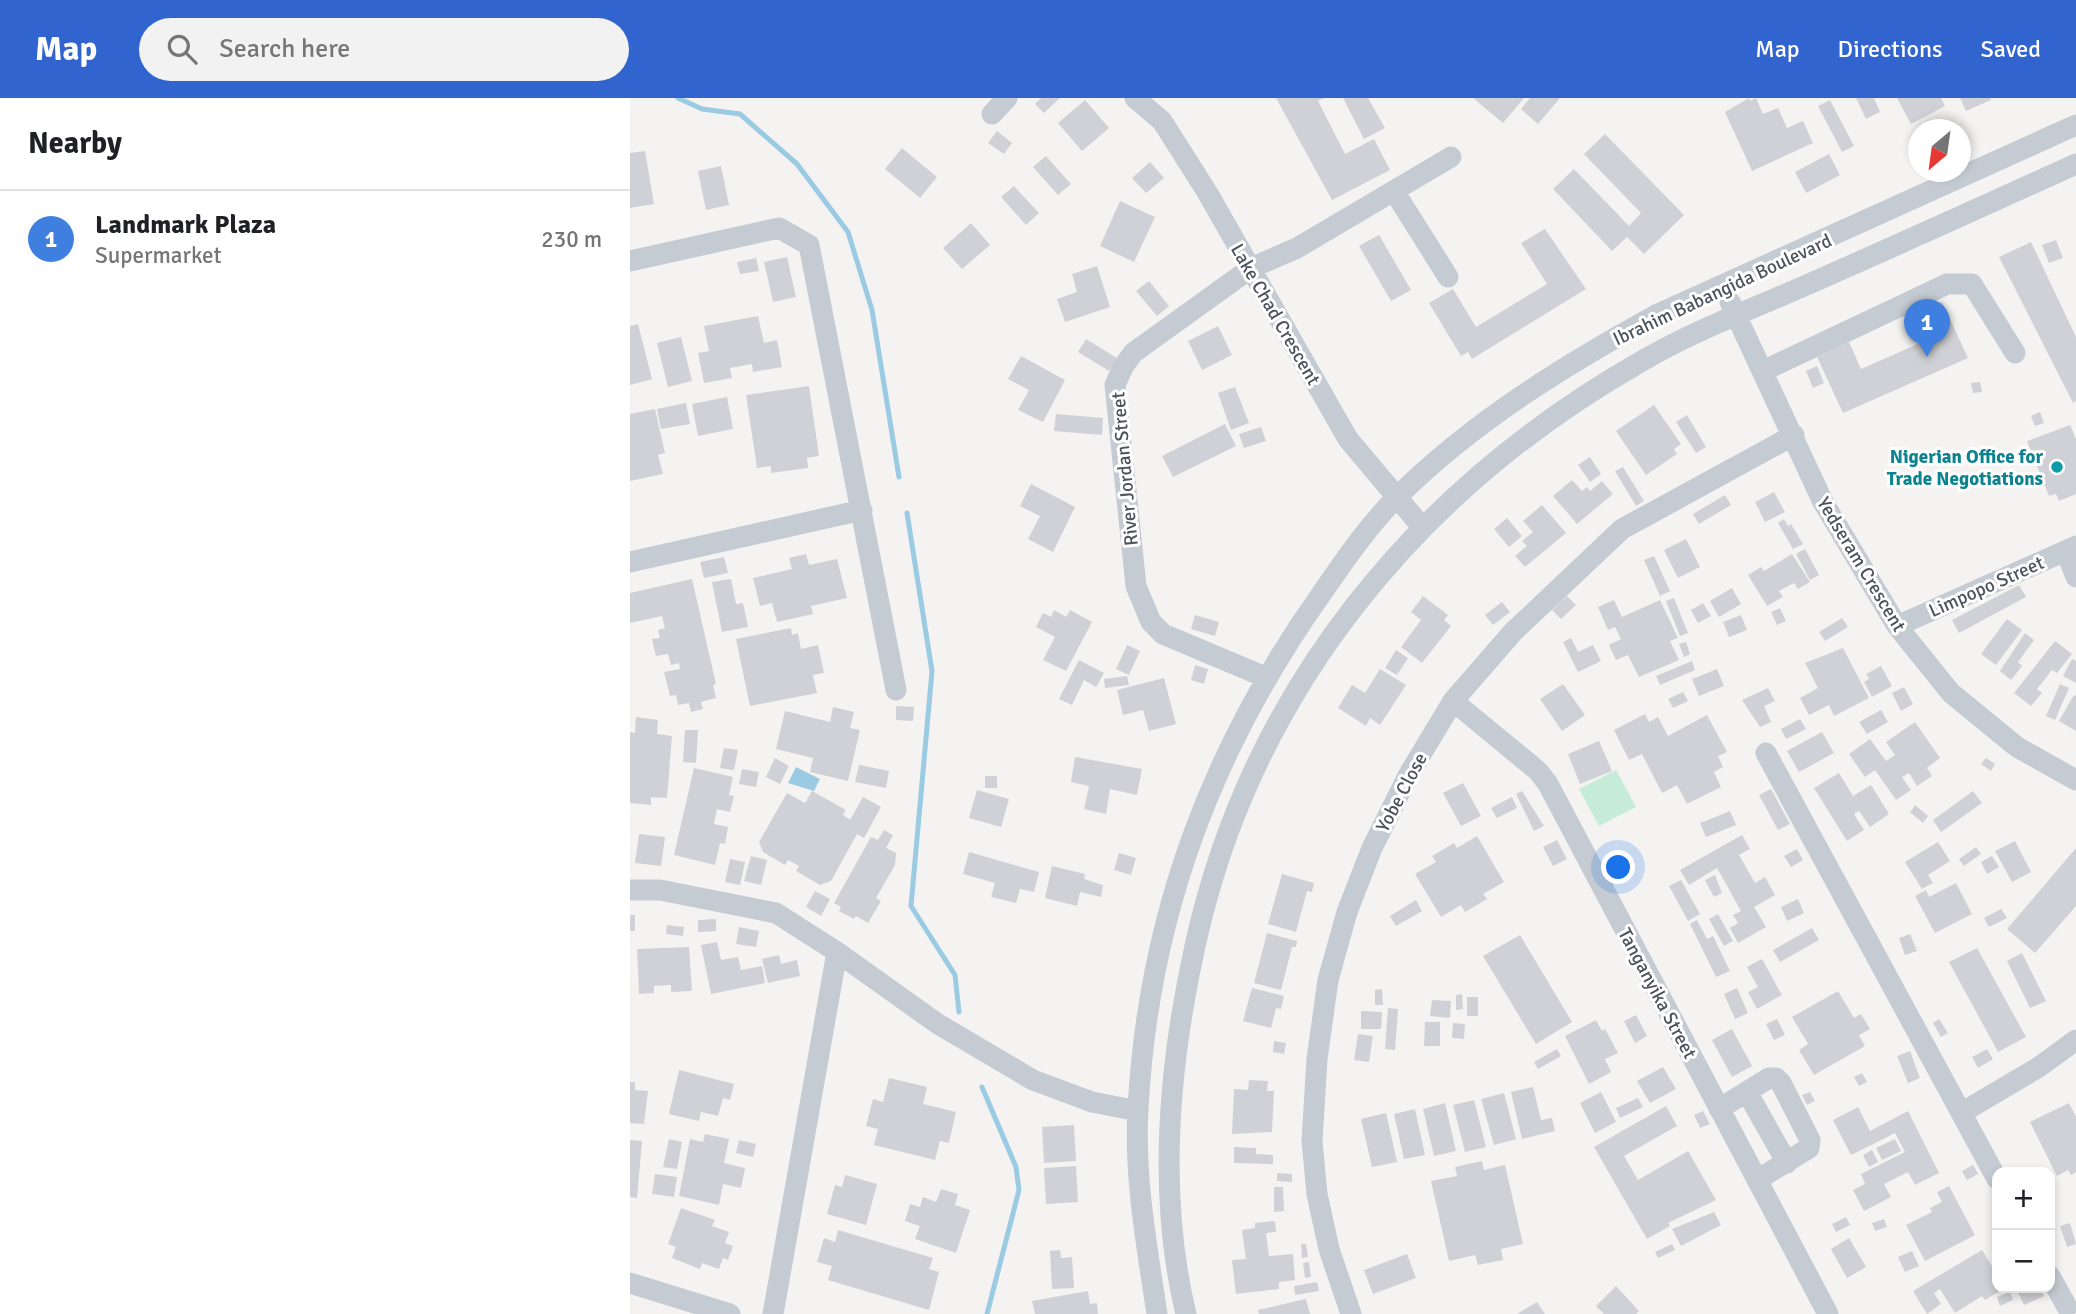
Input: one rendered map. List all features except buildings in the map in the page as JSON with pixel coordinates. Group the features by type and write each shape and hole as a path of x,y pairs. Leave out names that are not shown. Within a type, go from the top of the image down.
{"street":[{"name":"Lake Chad Crescent","path":"1135,98 1162,121 1251,268 1348,439 1422,527"},
{"name":"Ibrahim Babangida Boulevard","path":"1157,1314 1140,1180 1138,1111 1161,940 1179,874 1229,744 1265,677 1346,558 1396,498 1486,421 1567,367 1658,314 1723,287 2076,125"},
{"name":"River Jordan Street","path":"1265,677 1163,634 1151,622 1136,586 1115,385 1133,353 1251,268 1297,248 1451,157"},
{"name":"Ibrahim Babangida Boulevard","path":"1186,1314 1170,1196 1171,1100 1188,975 1209,880 1247,788 1305,676 1360,597 1422,527 1506,452 1556,414 1644,359 2076,164"},
{"path":"1394,191 1448,277"},
{"path":"630,261 779,228 809,245 896,690"},
{"path":"1763,371 1947,284 1960,282 1972,284 2015,353"},
{"name":"Yedseram Crescent","path":"1723,287 1823,502 1897,626 1951,693 2017,747 2076,780"},
{"name":"Yobe Close","path":"1351,1314 1329,1249 1317,1194 1312,1141 1317,1059 1328,981 1347,912 1372,848 1409,774 1454,701 1513,632 1622,529 1794,435"},
{"path":"630,562 862,510"},
{"path":"2071,548 2076,577"},
{"name":"Limpopo Street","path":"1897,626 2071,548"},
{"name":"Tanganyika Street","path":"1454,701 1538,771 1548,784 1828,1314"},
{"path":"1766,753 1992,1170"},
{"path":"630,890 660,890 776,913 837,952 938,1024 1033,1080 1092,1102 1138,1111"},
{"path":"773,1314 837,952"},
{"path":"1961,1113 2039,1067 2076,1040"},
{"path":"1719,1109 1769,1078 1776,1078 1781,1083 1810,1140 1809,1148 1757,1180"},
{"path":"1747,1092 1787,1163"},
{"path":"630,1283 730,1314"},
{"path":"2055,1285 2067,1307"}],"green space":[{"path":"1616,770 1636,807 1599,826 1579,789"}],"water":[{"path":"796,767 820,779 814,791 788,783"}],"waterway":[{"path":"678,98 702,109 740,114 797,164 848,232 872,310 899,477"},
{"path":"907,513 932,671 911,906 955,975 959,1012"},
{"path":"982,1087 1016,1167 1019,1190 987,1314"}],"place":[{"name":"Landmark Plaza","path":"1927,357"},
{"name":"Nigerian Office for Trade Negotiations","path":"2057,467"}]}
